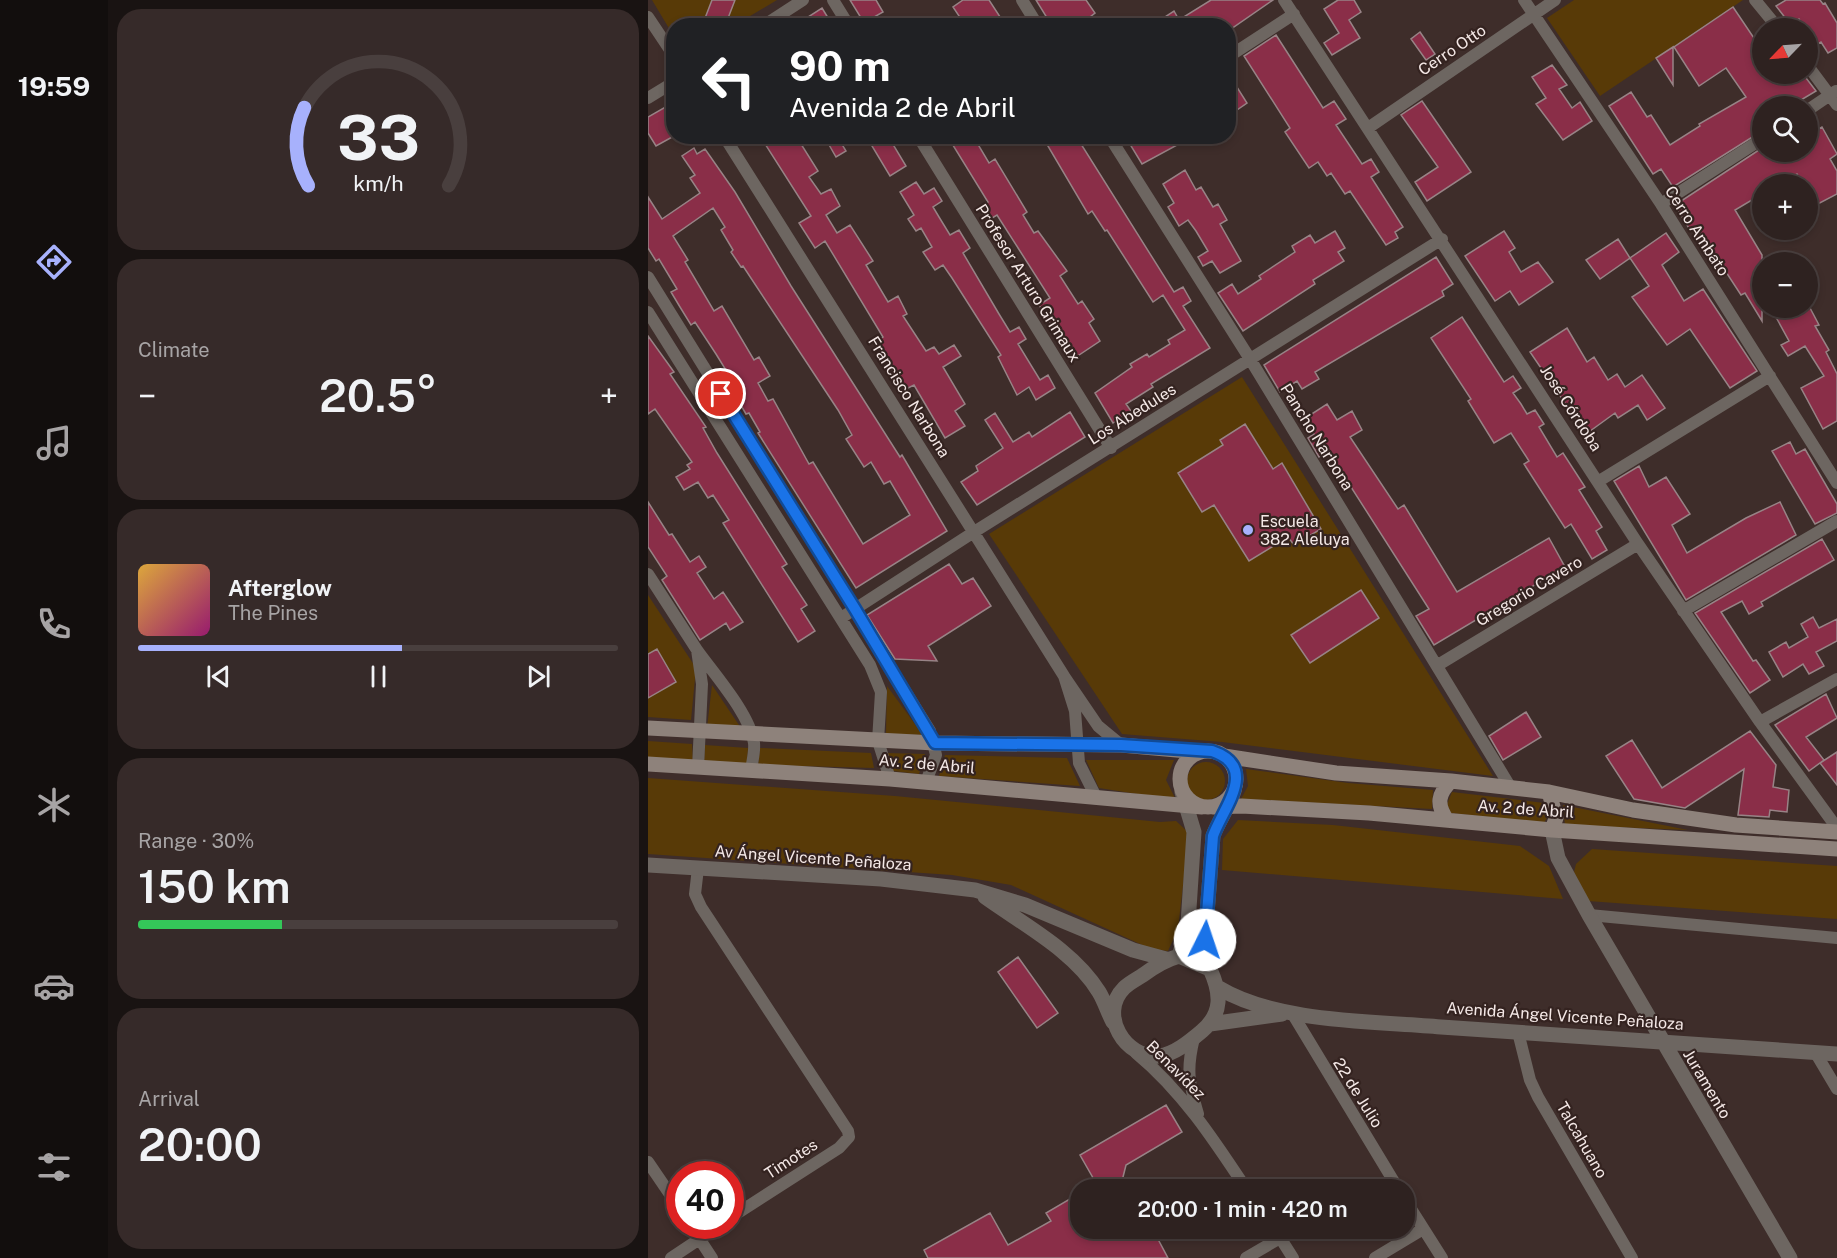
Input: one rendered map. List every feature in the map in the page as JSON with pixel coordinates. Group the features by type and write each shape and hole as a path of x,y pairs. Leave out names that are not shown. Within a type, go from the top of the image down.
{"main road":[{"name":"Av. 2 de Abril","path":"648,729 935,743 1121,745 1199,752"},
{"path":"1212,751 1224,756 1235,772 1232,799 1207,807 1184,799 1179,776 1182,768 1192,756 1199,752 1212,751"},
{"name":"Av. 2 de Abril","path":"1224,756 1336,773 1451,781 1549,792 1633,810 1736,825 1837,832"},
{"name":"Av. 2 de Abril","path":"648,764 890,779 1096,797 1184,799"},
{"path":"1447,820 1440,811 1438,800 1442,790 1451,781"},
{"path":"1549,792 1556,818 1552,830"},
{"name":"Av. 2 de Abril","path":"1232,799 1552,830 1837,849"}],"street":[{"path":"775,18 803,0"},
{"path":"833,0 844,18"},
{"path":"1022,0 1033,18"},
{"name":"José Córdoba","path":"1284,0 1442,239 1638,544 1760,722 1837,828"},
{"name":"Cerro Ambato","path":"1524,0 1661,204 1837,483"},
{"name":"Cerro Otto","path":"1368,128 1555,0"},
{"path":"1755,0 1770,18"},
{"path":"1236,52 1294,14"},
{"path":"648,16 666,44"},
{"path":"1818,77 1835,97 1818,105"},
{"path":"648,98 666,87"},
{"name":"Francisco Narbona","path":"729,144 1064,676 1098,726 1121,745"},
{"name":"Profesor Arturo Grimaux","path":"923,144 1111,448"},
{"name":"Pancho Narbona","path":"1115,144 1250,359 1511,788"},
{"path":"1661,204 1752,145"},
{"name":"Los Abedules","path":"842,618 974,532 1442,239"},
{"path":"648,277 855,609 935,743 936,755 926,782"},
{"path":"648,312 842,618 877,680 881,692 878,741 890,779"},
{"path":"1599,481 1770,376"},
{"path":"1683,611 1837,521"},
{"name":"Gregorio Cavero","path":"1438,665 1638,544"},
{"path":"648,574 745,720 752,734 754,745 751,771"},
{"path":"697,650 702,684 698,768"},
{"name":"Francisco Narbona","path":"1064,676 1075,711 1079,763 1096,797"},
{"path":"1760,722 1837,679"},
{"path":"1117,1032 1114,1009 1123,989 1173,958 1188,924 1194,832 1184,799"},
{"path":"975,890 1064,953 1082,970 1099,993 1117,1032 1128,1046 1138,1052 1158,1056 1174,1051 1210,1024 1218,1010 1219,988 1210,969 1205,940 1213,836 1218,822 1232,799"},
{"name":"Juramento","path":"1552,830 1558,858 1589,915 1660,1040 1790,1258"},
{"name":"Av Ángel Vicente Peñaloza","path":"648,865 881,879 975,890"},
{"name":"Timotes","path":"698,868 695,894 701,907 848,1131 849,1137 839,1148 744,1209"},
{"path":"975,890 1025,905 1133,950 1173,958 1210,969"},
{"path":"1589,915 1837,938"},
{"name":"Avenida Ángel Vicente Peñaloza","path":"1219,988 1247,1002 1292,1013 1518,1032 1837,1054"},
{"name":"Avenida Ángel Vicente Peñaloza","path":"1210,1024 1292,1013"},
{"name":"22 de Julio","path":"1292,1013 1392,1179"},
{"name":"Talcahuano","path":"1518,1032 1530,1080 1538,1097 1632,1258"},
{"name":"Benavídez","path":"1194,1038 1188,1064 1188,1082 1199,1118"},
{"name":"Benavídez","path":"1128,1046 1156,1069 1199,1118 1240,1179"},
{"path":"1815,1052 1837,1089"},
{"path":"648,1162 666,1188"},
{"path":"1415,1215 1442,1258"},
{"path":"1375,1258 1423,1228"},
{"path":"671,1258 698,1239"},
{"path":"700,1239 711,1258"},
{"path":"1246,1258 1270,1239"},
{"path":"1281,1239 1293,1258"}],"shaded area":[{"path":"652,0 777,0 747,18 666,18 666,23"},
{"path":"1574,0 1743,0 1600,96 1547,18"},
{"path":"1242,377 1493,776 1222,742 1122,734 989,534"},
{"path":"648,595 696,668 691,720 648,717"},
{"path":"712,685 741,728 707,728"},
{"path":"887,686 923,735 886,734"},
{"path":"648,741 692,744 693,762 648,758"},
{"path":"705,745 748,748 747,765 704,762"},
{"path":"760,748 871,753 874,768 758,765"},
{"path":"885,753 925,754 919,774 893,771"},
{"path":"945,755 1067,758 1080,786 939,776"},
{"path":"1086,760 1174,760 1166,780 1176,800 1099,788"},
{"path":"1206,762 1213,763 1219,768 1224,774 1224,788 1219,794 1213,799 1206,800 1199,799 1193,794 1188,788 1187,781 1188,774 1193,768 1199,763"},
{"path":"1246,769 1348,783 1433,790 1432,809 1241,799 1248,786"},
{"path":"648,778 895,796 1160,822 1176,821 1189,833 1178,929 1168,951 1151,949 1011,885 952,875 648,854"},
{"path":"1452,792 1544,803 1549,814 1544,823 1451,813 1447,804"},
{"path":"1563,805 1688,830 1565,825"},
{"path":"1238,820 1333,825 1520,846 1549,866 1563,899 1222,870 1223,839"},
{"path":"1592,849 1837,866 1837,919 1588,901 1574,872 1576,864"}],"building":[{"path":"712,0 735,0 728,18 705,18"},
{"path":"850,0 876,0 883,12 875,18 861,18"},
{"path":"963,0 989,0 1001,18 960,18 953,7"},
{"path":"1036,0 1086,0 1095,13 1091,18 1047,18"},
{"path":"1211,0 1273,0 1236,25 1236,18 1182,18"},
{"path":"1338,0 1354,0 1361,12 1349,20 1360,38 1332,55 1324,43 1339,33 1324,9"},
{"path":"1786,0 1820,0 1823,4 1825,3 1837,23 1837,48 1828,53 1821,42 1818,44 1818,18 1785,18 1776,6"},
{"path":"1733,7 1752,35 1752,84 1811,84 1816,91 1808,96 1752,96 1752,137 1673,187 1661,169 1653,174 1609,106 1631,92 1647,117 1651,115 1670,145 1700,126 1699,124 1746,97 1726,68 1699,86 1674,47"},
{"path":"822,8 828,18 806,18"},
{"path":"1174,11 1178,18 1163,18"},
{"path":"1420,32 1435,54 1426,60 1411,39"},
{"path":"1276,35 1323,108 1334,101 1346,119 1336,125 1362,164 1371,159 1379,172 1371,177 1403,227 1395,232 1398,238 1386,245 1350,191 1345,194 1331,173 1327,176 1318,162 1309,168 1285,132 1290,128 1244,56"},
{"path":"1673,47 1673,85 1656,58"},
{"path":"1552,65 1567,85 1559,89 1572,108 1580,102 1592,121 1563,140 1536,104 1546,98 1532,77"},
{"path":"1236,86 1247,103 1236,111"},
{"path":"1422,101 1471,172 1427,201 1415,182 1438,167 1401,115"},
{"path":"666,107 666,140 656,146 648,133 648,117"},
{"path":"1822,127 1837,154 1830,159 1837,171 1837,194 1818,204 1818,174 1752,174 1752,200 1735,210 1760,252 1752,252 1752,305 1745,293 1741,295 1696,226 1690,230 1675,205 1752,155 1752,162 1818,162 1818,129"},
{"path":"765,144 801,144 818,171 809,177 821,194 831,189 840,206 826,215 837,233 850,225 873,261 866,265 888,302 898,296 907,314 903,316 926,351 934,347 939,354 954,345 961,356 943,367 965,404 955,411 965,426 945,438 914,385 904,390 875,342 883,337 825,241 815,248 799,223 811,216"},
{"path":"829,144 842,144 846,151 836,157"},
{"path":"871,144 893,144 906,166 890,176"},
{"path":"952,144 978,144 989,163 995,159 1027,212 1023,215 1034,233 1038,231 1067,271 1060,276 1078,304 1082,301 1094,319 1089,323 1100,341 1073,359 1039,305 1050,298 997,215 987,221 979,208 988,202"},
{"path":"1047,144 1081,144 1174,292 1183,287 1191,301 1183,306 1210,348 1151,384 1153,387 1126,404 1131,411 1113,423 1095,393 1132,367 1130,364 1147,354 1149,357 1170,344 1168,340 1185,330 1163,295 1153,302 1107,230 1105,231 1092,211 1088,214"},
{"path":"1130,144 1179,144 1142,164"},
{"path":"694,148 697,154 705,149 735,192 791,286 900,457 902,455 947,531 856,588 758,433 760,432 749,413 746,414 725,378 729,375 716,354 695,322 691,325 671,292 677,289 659,259 656,261 648,248 648,197 662,219 700,193 690,178 695,175 682,156","holes":["713,208 725,227 721,230 733,250 731,252 741,267 743,266 838,410 852,435 846,439 864,467 871,462 884,484 890,481 910,515 863,544 813,462 809,464 773,399 768,401 758,383 770,376 759,357 754,360 722,306 714,311 685,262 688,260 673,236"]},
{"path":"1185,170 1196,190 1201,187 1213,207 1218,204 1227,220 1220,224 1241,261 1220,273 1212,261 1203,266 1198,257 1208,251 1188,220 1179,226 1168,207 1174,203 1163,184"},
{"path":"916,182 924,194 934,188 942,201 933,207 939,217 950,235 959,230 970,248 963,253 1010,332 1019,327 1026,339 1018,344 1040,380 1048,375 1055,388 1036,400 1029,387 1017,395 998,357 1001,355 952,278 943,265 935,270 923,252 932,247 921,228 916,231 908,219 914,215 900,192"},
{"path":"1335,231 1345,248 1338,252 1344,261 1313,280 1315,284 1243,331 1218,293 1232,284 1238,294 1261,279 1259,276 1295,252 1292,246 1310,235 1315,243"},
{"path":"1504,231 1515,248 1509,252 1521,272 1538,262 1553,282 1519,305 1510,291 1495,301 1465,256"},
{"path":"1666,233 1679,252 1662,265 1684,301 1703,289 1757,371 1730,388 1690,329 1667,345 1632,297 1649,286 1630,258"},
{"path":"1618,239 1630,258 1600,279 1586,260"},
{"path":"1436,257 1453,284 1442,291 1444,296 1315,372 1319,379 1302,389 1297,381 1280,392 1264,365"},
{"path":"1462,317 1504,382 1513,376 1521,388 1513,393 1527,414 1535,410 1544,424 1539,427 1557,457 1563,453 1585,487 1579,490 1602,527 1596,531 1607,550 1592,559 1571,524 1565,528 1524,464 1529,461 1511,433 1494,443 1468,401 1471,399 1431,338"},
{"path":"1776,318 1815,318 1819,325 1815,326 1829,350 1826,352 1837,374 1837,421 1823,429 1801,388 1824,376 1805,346 1788,356 1781,345 1789,341"},
{"path":"1567,328 1587,362 1594,357 1608,380 1617,374 1625,387 1642,375 1665,408 1647,420 1638,405 1618,418 1615,413 1586,434 1530,352"},
{"path":"648,336 674,372 670,374 706,427 703,428 717,453 787,564 782,567 807,605 801,609 815,631 798,642 723,523 729,520 713,495 708,498 698,482 684,490 676,477 690,469 687,465 692,462 655,409 648,414"},
{"path":"1327,404 1337,420 1352,411 1362,430 1350,437 1398,509 1404,505 1457,592 1549,538 1565,567 1434,645 1416,616 1429,609 1328,451 1319,457 1308,438 1314,434 1304,419"},
{"path":"1070,412 1085,437 977,505 961,482 978,471 976,466 1003,448 985,420 995,413 1013,442 1029,432 1032,437"},
{"path":"1245,424 1273,469 1282,463 1321,529 1294,545 1288,537 1249,561 1214,505 1202,512 1178,473 1223,445 1220,440"},
{"path":"1790,442 1796,454 1805,449 1837,504 1837,513 1815,524 1772,451"},
{"path":"1639,466 1649,487 1666,477 1690,514 1672,525 1687,553 1746,518 1780,502 1796,535 1686,600 1614,481"},
{"path":"648,502 690,562 699,556 706,567 697,573 714,599 723,592 743,622 730,630 726,623 700,640 662,580 667,576 648,547"},
{"path":"1822,539 1834,560 1761,602 1763,606 1749,614 1742,601 1721,612 1753,661 1756,660 1770,680 1750,693 1695,613"},
{"path":"949,564 962,584 973,578 991,606 928,646 937,661 895,659 867,615"},
{"path":"1361,590 1379,618 1310,663 1291,635"},
{"path":"1813,617 1819,628 1837,619 1837,641 1816,652 1824,666 1809,674 1803,664 1783,677 1769,652 1786,642 1789,648 1808,637 1801,624"},
{"path":"657,649 676,682 648,698 648,654"},
{"path":"1826,694 1837,718 1806,737 1824,760 1809,771 1775,725"},
{"path":"1526,712 1541,737 1503,760 1489,736"},
{"path":"1750,731 1776,765 1773,787 1789,790 1787,812 1770,810 1769,817 1738,815 1744,769 1685,808 1634,799 1606,756 1632,740 1662,788"},
{"path":"1837,752 1837,785 1820,763"},
{"path":"1018,957 1058,1013 1037,1028 998,972"},
{"path":"1166,1105 1182,1132 1126,1165 1124,1179 1094,1179 1080,1155"},
{"path":"1070,1199 1070,1239 1158,1239 1168,1258 928,1258 924,1250 990,1213 1008,1245 1051,1221 1046,1213"}],"place":[{"name":"Escuela 382 Aleluya","path":"1248,530"}],"route":[{"path":"721,394 930,731 935,743 1121,745 1199,752 1212,751 1224,756 1231,763 1236,782 1229,806 1218,822 1213,836 1205,940"}]}
